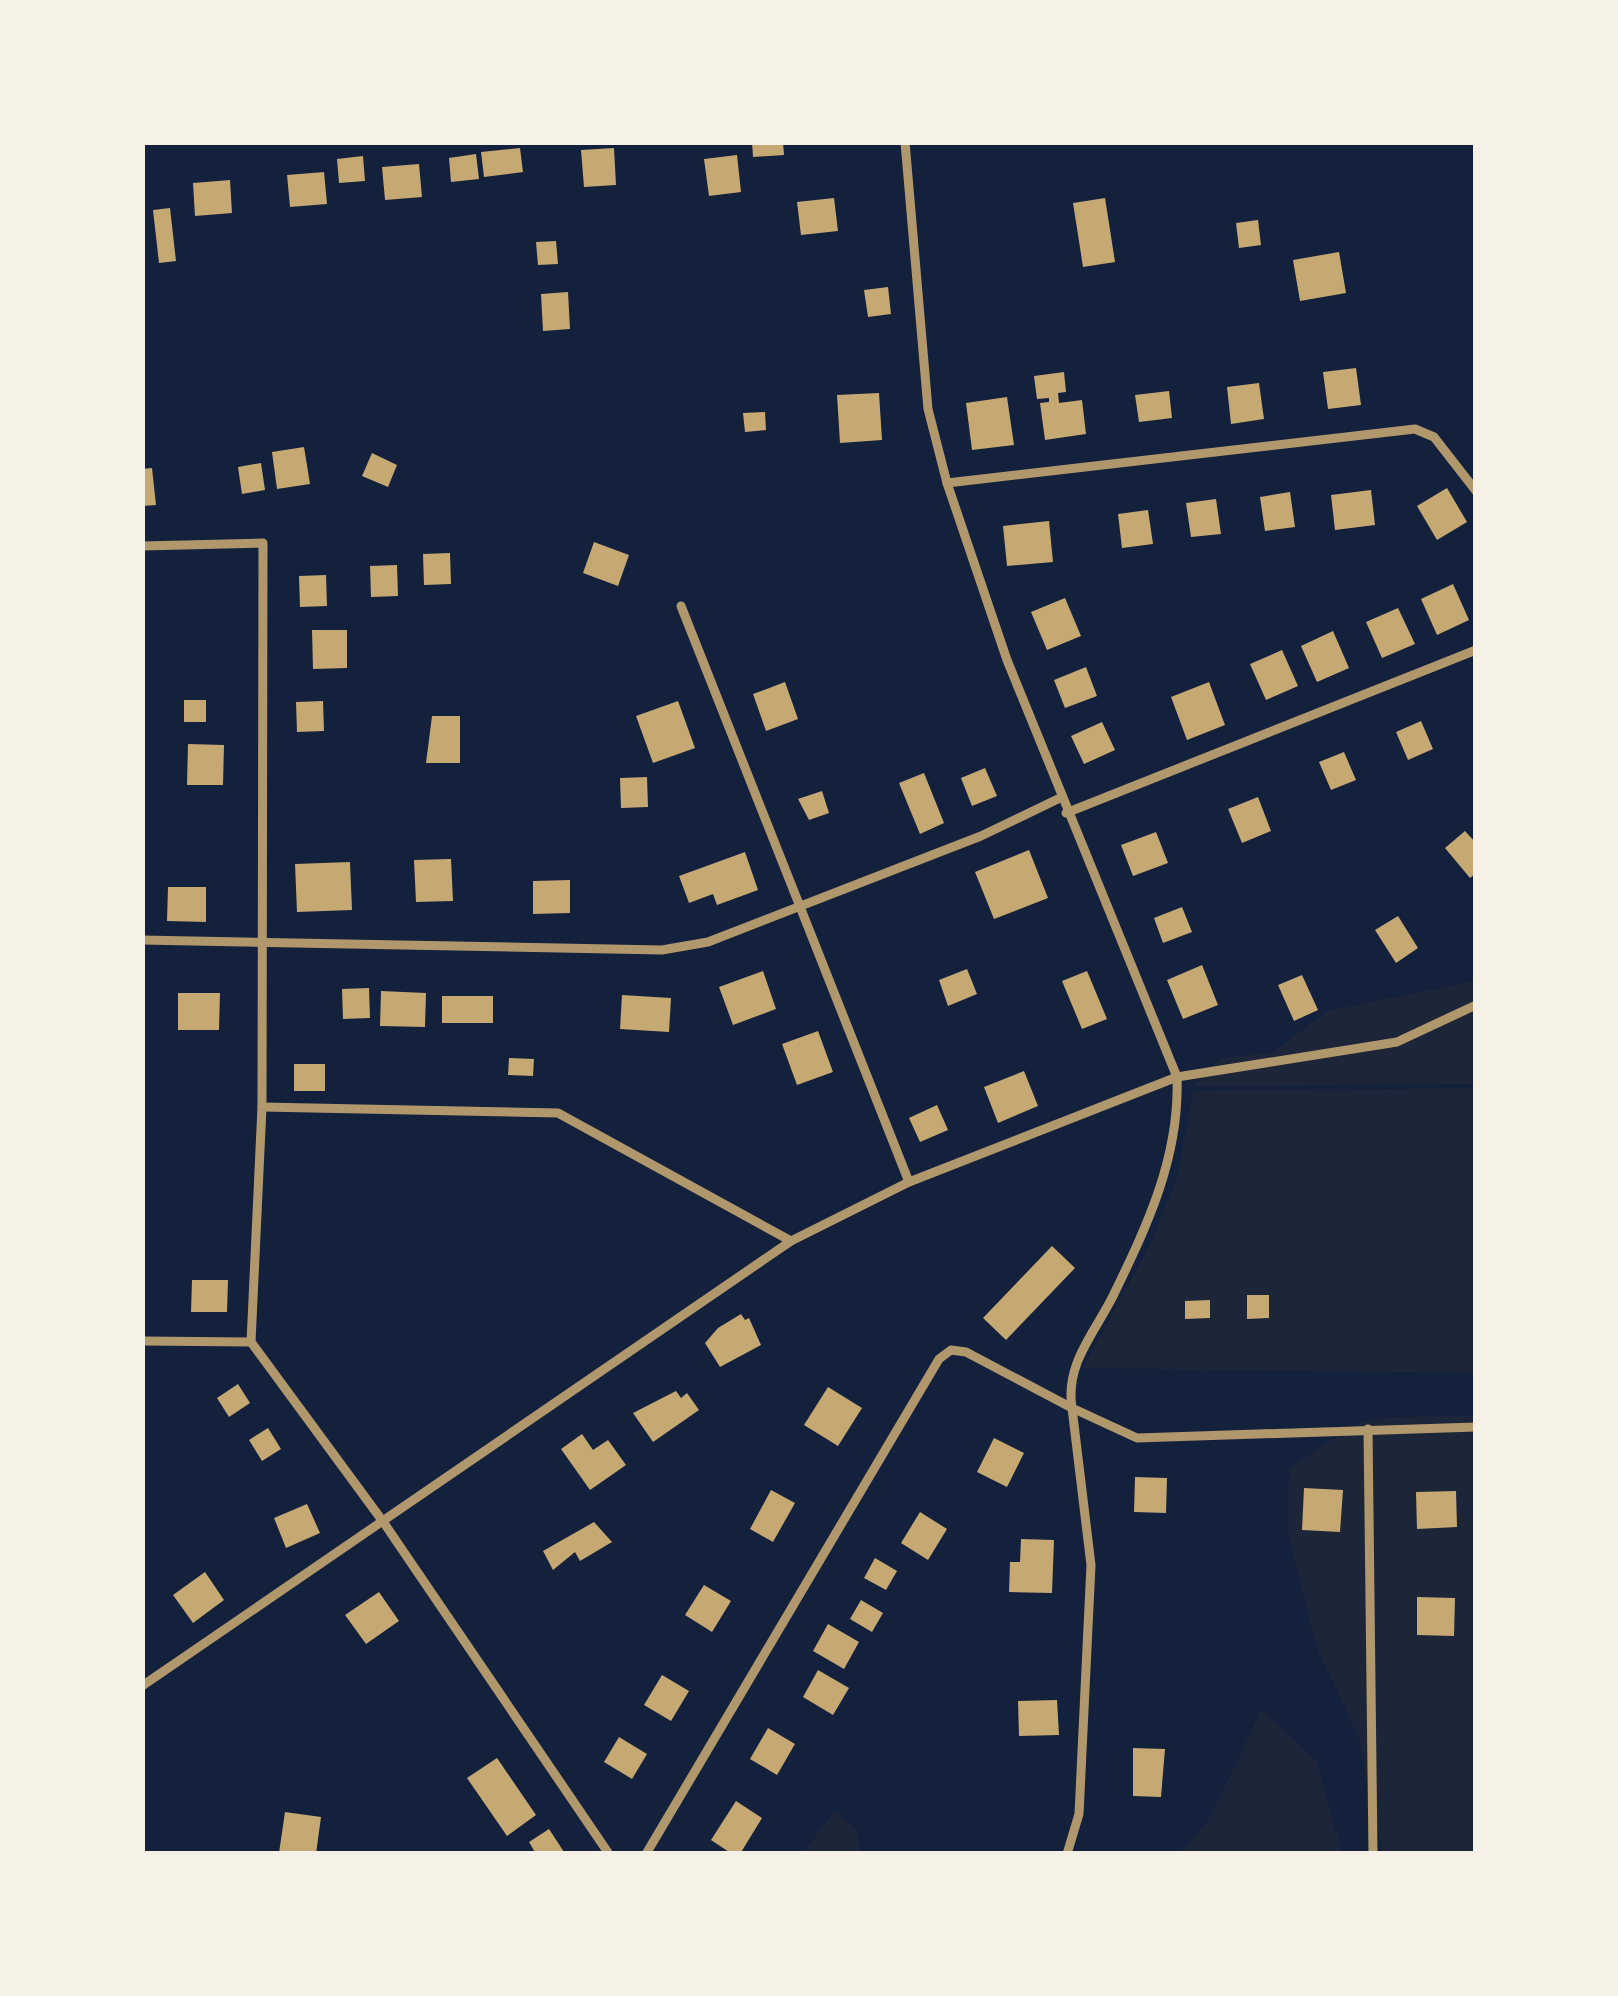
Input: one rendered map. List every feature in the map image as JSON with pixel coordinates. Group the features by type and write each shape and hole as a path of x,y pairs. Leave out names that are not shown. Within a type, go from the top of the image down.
{"street":[{"path":"905,142 928,409 947,483 1007,660 1060,798 1177,1077 1178,1122 1166,1167 1127,1265 1071,1371 1090,1565 1079,1814 1067,1854"},
{"path":"947,483 1415,429 1434,437 1476,492"},
{"path":"142,546 263,543 262,1107 251,1342 384,1523 609,1854"},
{"path":"680,606 910,1182"},
{"path":"1066,813 1476,650"},
{"path":"142,940 662,950 708,942 981,836 1060,798"},
{"path":"142,1686 791,1242 910,1182 1177,1077 1397,1042 1476,1005"},
{"path":"262,1107 558,1113 791,1242"},
{"path":"142,1340 251,1342"},
{"path":"646,1854 939,1360 951,1350 966,1352 1109,1429 1138,1438 1476,1427"},
{"path":"1368,1429 1373,1854"}],"shaded area":[{"path":"1475,981 1475,1084 1194,1086 1220,1058 1271,1053 1328,1011"},
{"path":"1475,1088 1475,1373 1083,1368 1150,1245 1178,1176 1193,1091"},
{"path":"1475,1416 1475,1853 1383,1853 1359,1738 1316,1646 1287,1531 1289,1468 1359,1423 1391,1417"},
{"path":"1262,1709 1317,1762 1342,1853 1181,1853 1209,1819"},
{"path":"834,1811 856,1829 860,1853 803,1853"}],"building":[{"path":"752,142 783,142 784,155 753,157"},
{"path":"520,148 523,172 484,177 481,152"},
{"path":"614,148 616,185 584,187 581,150"},
{"path":"476,154 479,179 451,182 449,158"},
{"path":"737,155 741,192 709,196 704,159"},
{"path":"363,156 365,181 339,183 337,159"},
{"path":"419,164 422,197 385,200 382,167"},
{"path":"324,172 327,204 290,207 287,175"},
{"path":"230,180 232,213 195,216 193,183"},
{"path":"834,198 838,231 801,235 797,202"},
{"path":"1105,198 1115,262 1083,267 1073,203"},
{"path":"170,208 176,261 159,263 153,210"},
{"path":"1258,220 1261,245 1239,248 1236,223"},
{"path":"556,241 558,264 538,265 536,242"},
{"path":"1339,252 1346,293 1300,301 1293,260"},
{"path":"888,287 891,314 868,317 864,290"},
{"path":"568,292 570,329 543,331 541,294"},
{"path":"1356,368 1361,405 1328,409 1323,372"},
{"path":"1064,372 1066,392 1058,393 1059,403 1082,400 1086,434 1045,440 1040,403 1049,402 1049,398 1037,399 1034,376"},
{"path":"1259,383 1264,419 1231,424 1227,387"},
{"path":"1169,391 1172,418 1139,422 1135,395"},
{"path":"879,393 882,440 840,443 837,395"},
{"path":"1007,397 1014,445 972,450 966,403"},
{"path":"765,412 766,430 745,432 743,413"},
{"path":"304,447 310,484 277,489 272,452"},
{"path":"372,453 397,465 388,487 362,476"},
{"path":"261,463 265,490 242,494 238,467"},
{"path":"152,468 156,505 142,506 142,469"},
{"path":"1447,488 1467,522 1437,540 1417,506"},
{"path":"1371,490 1375,525 1335,530 1331,495"},
{"path":"1290,492 1295,527 1265,531 1260,497"},
{"path":"1216,499 1221,534 1191,537 1186,503"},
{"path":"1148,510 1153,544 1122,548 1118,514"},
{"path":"1049,521 1053,562 1007,566 1003,526"},
{"path":"594,542 629,555 618,586 583,573"},
{"path":"450,553 451,584 424,585 423,554"},
{"path":"397,565 398,596 371,597 370,566"},
{"path":"326,575 327,606 300,607 299,576"},
{"path":"1453,584 1469,620 1437,635 1421,599"},
{"path":"1065,598 1081,636 1047,650 1031,612"},
{"path":"1398,608 1415,644 1382,658 1366,622"},
{"path":"312,630 347,630 347,668 313,669"},
{"path":"1333,631 1349,668 1317,682 1301,646"},
{"path":"1282,650 1298,686 1266,700 1250,664"},
{"path":"1086,667 1097,696 1065,708 1054,680"},
{"path":"785,682 798,719 766,731 753,694"},
{"path":"1209,682 1225,725 1187,740 1171,697"},
{"path":"184,700 206,700 206,722 184,722"},
{"path":"323,701 324,731 297,732 296,702"},
{"path":"678,701 695,748 653,763 636,716"},
{"path":"432,716 460,716 460,763 426,763"},
{"path":"1421,721 1433,749 1408,760 1396,732"},
{"path":"1102,722 1115,750 1084,764 1071,736"},
{"path":"188,744 224,745 223,785 187,785"},
{"path":"1344,752 1356,780 1331,790 1319,762"},
{"path":"985,768 997,796 972,806 961,778"},
{"path":"924,773 944,823 920,834 899,783"},
{"path":"647,777 648,807 621,808 620,778"},
{"path":"822,791 829,813 809,820 798,799"},
{"path":"1258,797 1271,831 1242,843 1228,809"},
{"path":"1465,831 1476,843 1476,873 1470,878 1445,848"},
{"path":"1156,832 1168,863 1133,876 1121,845"},
{"path":"1029,850 1048,898 994,919 975,872"},
{"path":"745,852 758,890 717,905 713,894 689,903 679,876"},
{"path":"451,859 453,901 416,902 414,860"},
{"path":"350,862 352,910 297,912 295,864"},
{"path":"570,880 570,913 533,914 533,881"},
{"path":"168,887 206,887 206,922 167,921"},
{"path":"1182,907 1192,932 1163,943 1154,918"},
{"path":"1398,916 1418,948 1396,963 1375,930"},
{"path":"1202,965 1218,1005 1183,1019 1167,980"},
{"path":"967,969 977,994 948,1006 939,980"},
{"path":"763,971 776,1009 733,1025 719,987"},
{"path":"1087,971 1107,1019 1082,1029 1062,981"},
{"path":"1302,975 1318,1010 1294,1021 1278,985"},
{"path":"369,988 370,1018 343,1019 342,989"},
{"path":"381,991 426,993 425,1027 380,1026"},
{"path":"178,993 220,993 219,1030 178,1030"},
{"path":"622,995 671,998 669,1032 620,1029"},
{"path":"442,996 493,996 493,1023 442,1023"},
{"path":"818,1031 833,1072 797,1085 782,1044"},
{"path":"509,1058 534,1059 533,1076 508,1075"},
{"path":"294,1064 325,1064 325,1091 294,1091"},
{"path":"1024,1071 1038,1106 998,1123 984,1087"},
{"path":"937,1105 948,1130 920,1142 909,1118"},
{"path":"1052,1246 1075,1268 1006,1340 983,1318"},
{"path":"192,1280 228,1280 227,1312 191,1312"},
{"path":"1247,1295 1269,1295 1269,1318 1247,1319"},
{"path":"1210,1300 1210,1318 1185,1319 1185,1301"},
{"path":"741,1314 745,1320 749,1318 761,1345 720,1367 705,1343 718,1328"},
{"path":"238,1384 250,1403 229,1417 217,1398"},
{"path":"828,1387 862,1408 838,1446 804,1425"},
{"path":"676,1391 681,1398 687,1393 699,1410 653,1442 633,1413"},
{"path":"268,1428 281,1449 262,1461 249,1440"},
{"path":"582,1434 593,1450 608,1440 626,1465 590,1490 561,1449"},
{"path":"994,1438 1024,1453 1007,1487 977,1472"},
{"path":"1135,1477 1167,1478 1166,1513 1134,1512"},
{"path":"1304,1488 1343,1490 1340,1532 1302,1530"},
{"path":"771,1490 795,1503 773,1542 750,1529"},
{"path":"1456,1491 1457,1527 1417,1529 1416,1492"},
{"path":"307,1504 320,1533 286,1548 274,1518"},
{"path":"920,1512 947,1529 928,1560 901,1543"},
{"path":"594,1522 612,1542 580,1561 575,1552 553,1570 543,1551"},
{"path":"1021,1539 1054,1540 1052,1593 1009,1592 1010,1562 1020,1562"},
{"path":"875,1558 897,1571 886,1590 864,1578"},
{"path":"205,1572 224,1600 193,1623 173,1595"},
{"path":"704,1585 731,1601 712,1632 685,1615"},
{"path":"379,1592 399,1621 366,1644 345,1615"},
{"path":"1417,1597 1455,1598 1454,1636 1417,1635"},
{"path":"861,1600 883,1613 872,1632 850,1619"},
{"path":"828,1624 859,1642 844,1669 813,1651"},
{"path":"818,1670 849,1688 833,1715 803,1697"},
{"path":"662,1675 689,1691 671,1721 644,1705"},
{"path":"1057,1700 1059,1735 1019,1736 1018,1701"},
{"path":"768,1728 795,1744 777,1775 750,1759"},
{"path":"619,1737 647,1754 632,1779 604,1762"},
{"path":"1133,1748 1165,1749 1161,1797 1133,1796"},
{"path":"497,1758 536,1815 507,1836 467,1778"},
{"path":"736,1801 762,1818 740,1854 732,1854 711,1840"},
{"path":"285,1812 321,1817 316,1854 279,1853"},
{"path":"549,1829 564,1852 536,1854 529,1842"}]}
